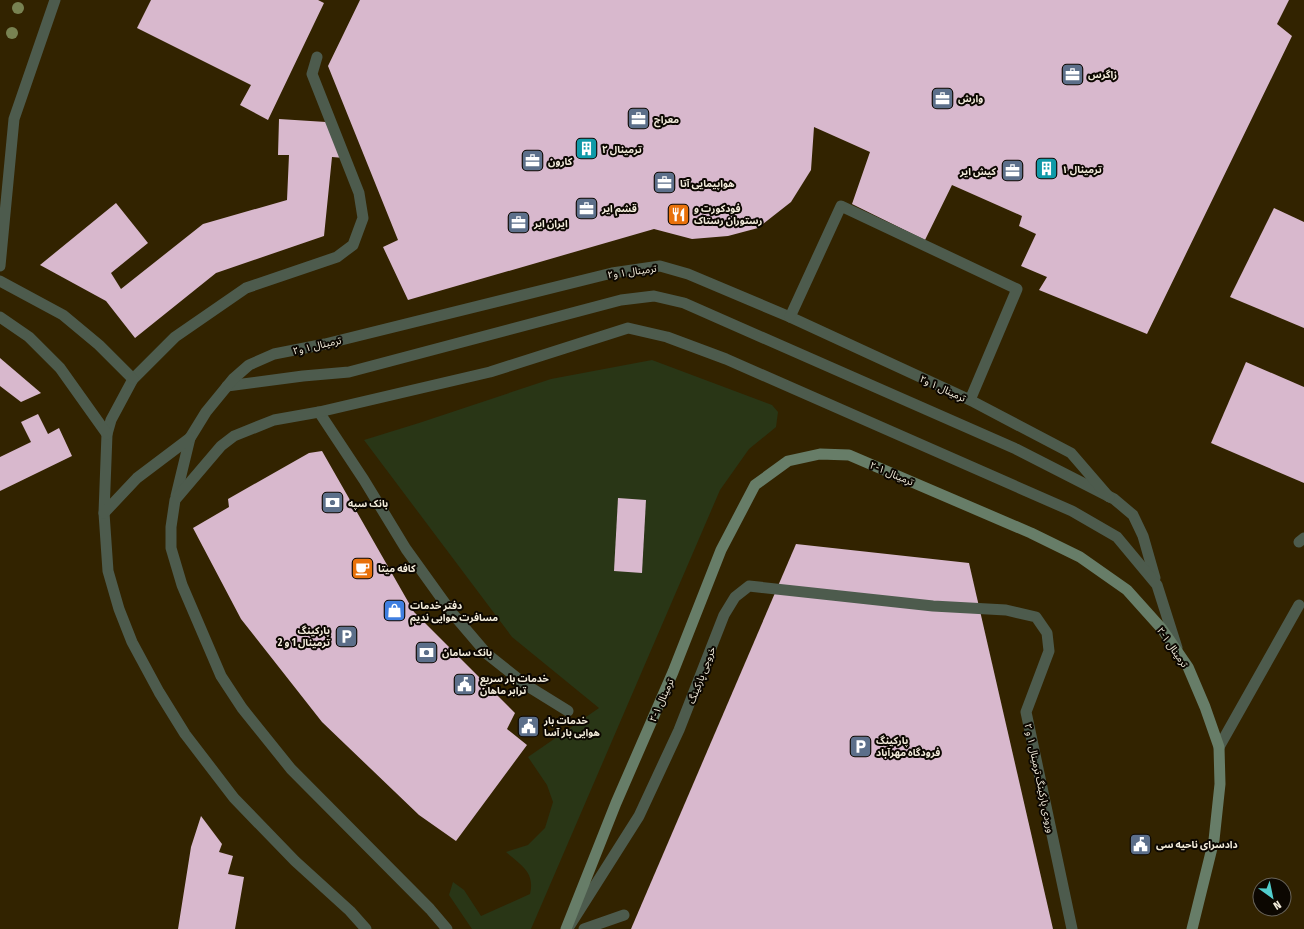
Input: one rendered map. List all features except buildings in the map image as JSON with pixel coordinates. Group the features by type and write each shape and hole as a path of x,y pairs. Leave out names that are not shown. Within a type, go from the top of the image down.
{"main road":[{"name":"ترمینال ۱-۲","path":"567,929 616,803 674,672 721,550 755,485 788,461 820,454 849,455 1031,533 1080,557 1127,590 1162,629 1188,667 1205,707 1219,747 1220,784 1215,833 1192,929"}],"street":[{"path":"0,266 14,119 55,0"},
{"path":"317,57 312,74 359,193 363,218 353,245 337,257 246,288 175,337 133,379 111,420 107,434 104,514 108,571 119,609 132,642 170,710 234,798 295,860 350,911 366,929"},
{"path":"790,317 841,206 1017,289 970,400"},
{"name":"ترمینال ۱ و۲","path":"190,438 206,412 227,386 249,365 274,354 325,344 612,273 660,266 688,274 790,317 970,400 1071,453 1109,497"},
{"path":"0,281 63,315 99,345 133,379"},
{"path":"227,386 349,372 621,300 654,296 684,303 1016,449 1109,497 1133,514 1143,536 1178,653"},
{"path":"0,317 28,337 60,368 107,434"},
{"path":"175,500 221,446 234,436 274,420 319,412 490,372 628,328 667,337 726,358 1072,511 1118,537 1157,585"},
{"path":"319,412 364,480 406,549 452,612 488,654 526,685 568,711"},
{"path":"104,514 137,478 190,438"},
{"path":"190,438 175,500 171,527 171,548 182,585 221,676 242,708 291,769 430,908 447,929"},
{"name":"خروجی پارکینگ","path":"567,929 639,816 679,730 724,615 735,597 749,586 933,606"},
{"path":"1219,747 1298,604"},
{"name":"ورودی پارکینگ ترمینال ۱ و ۲","path":"933,606 1013,611 1036,617 1046,633 1049,651 1026,712 1072,929"},
{"path":"584,929 624,915"}],"shaded area":[{"path":"0,0 1304,0 1304,929 0,929"}],"green space":[{"path":"652,360 772,405 778,412 776,427 749,449 720,490 531,929 472,929 449,895 453,882 464,890 481,916 530,894 531,880 529,875 522,866 506,852 528,845 545,828 553,802 547,785 528,757 599,708 512,637 364,440 551,379"}],"place":[{"name":"زاگرس","path":"1073,74"},
{"name":"وارش","path":"942,98"},
{"name":"معراج","path":"639,119"},
{"name":"ترمینال ۲","path":"587,149"},
{"name":"کارون","path":"533,161"},
{"name":"ترمینال ۱","path":"1046,169"},
{"name":"کیش ایر","path":"1012,171"},
{"name":"هواپیمایی آتا","path":"665,183"},
{"name":"قشم ایر","path":"586,208"},
{"name":"فودکورت و رستوران رستاک","path":"678,214"},
{"name":"ایران ایر","path":"518,223"},
{"name":"بانک سپه","path":"332,503"},
{"name":"کافه میتا","path":"363,568"},
{"name":"دفتر خدمات مسافرت هوایی ندیم","path":"395,611"},
{"name":"پارکینگ ترمینال 1 و 2","path":"346,636"},
{"name":"بانک سامان","path":"426,652"},
{"name":"خدمات بار سریع ترابر ماهان","path":"464,684"},
{"name":"خدمات بار هوایی بار آسا","path":"529,726"},
{"name":"پارکینگ فرودگاه مهرآباد","path":"860,746"},
{"name":"دادسرای ناحیه سی","path":"1140,844"}]}
